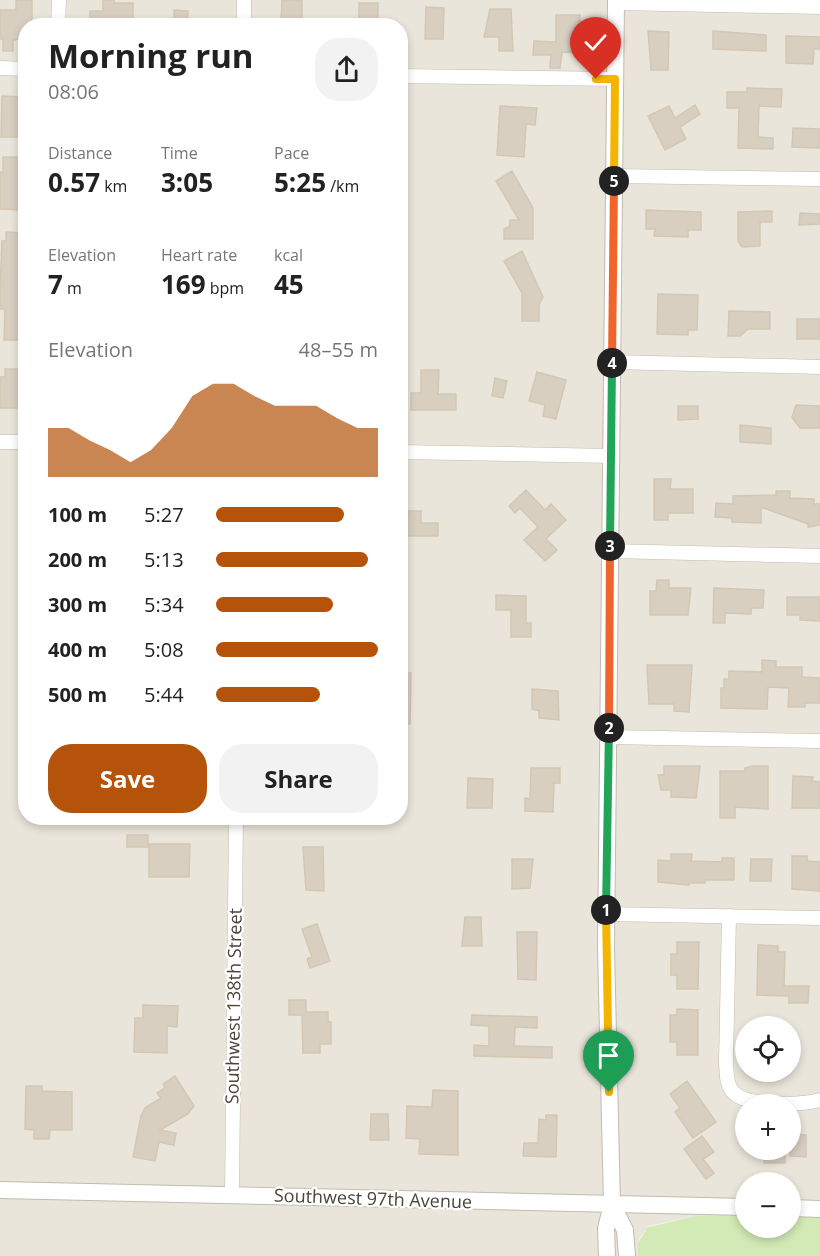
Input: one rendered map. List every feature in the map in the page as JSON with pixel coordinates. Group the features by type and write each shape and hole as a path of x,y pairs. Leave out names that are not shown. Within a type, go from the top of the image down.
{"street":[{"path":"58,18 59,0"},
{"path":"244,0 244,18"},
{"path":"607,1256 606,1228 612,1205 606,914 616,2 820,7"},
{"path":"0,68 18,69"},
{"path":"408,76 615,79"},
{"path":"614,176 820,179"},
{"path":"612,362 820,367"},
{"path":"0,442 18,442"},
{"path":"408,452 612,456"},
{"path":"609,551 820,555"},
{"path":"609,737 820,741"},
{"name":"Southwest 138th Street","path":"232,1194 236,825"},
{"path":"606,914 820,918"},
{"path":"729,916 726,1074 732,1090 742,1099 766,1103 820,1100"},
{"name":"Southwest 97th Avenue","path":"0,1190 735,1207"},
{"path":"612,1205 625,1230 627,1256"},
{"path":"801,1208 820,1209"}],"shaded area":[{"path":"0,0 820,0 820,1217 801,1216 801,1172 735,1172 735,1216 696,1216 648,1226 639,1239 638,1256 0,1256"}],"green space":[{"path":"696,1216 735,1216 735,1238 801,1238 801,1216 820,1217 820,1256 638,1256 638,1243 645,1228"}],"building":[{"path":"16,0 32,0 32,18 18,18 18,39 13,40 13,51 3,51 3,39 0,39 0,10 16,10"},
{"path":"103,0 114,0 114,3 133,3 133,18 90,18 90,11 103,11"},
{"path":"282,0 302,0 302,18 281,18"},
{"path":"359,3 378,3 378,18 359,18"},
{"path":"426,7 444,8 443,39 425,39"},
{"path":"490,9 511,9 513,51 499,51 499,37 484,37"},
{"path":"174,10 188,11 188,18 174,18"},
{"path":"556,15 580,15 580,53 562,52 560,68 550,68 551,55 533,55 534,41 556,42"},
{"path":"648,31 669,32 668,70 651,70"},
{"path":"713,31 766,35 766,51 713,49"},
{"path":"786,36 820,37 820,49 814,49 813,64 786,63"},
{"path":"747,88 782,89 781,107 759,106 758,137 773,138 773,149 738,148 739,108 727,108 727,92 747,92"},
{"path":"2,96 18,97 18,137 1,137"},
{"path":"695,105 700,114 680,127 686,139 665,150 648,116 669,106 675,118"},
{"path":"500,106 537,108 535,125 526,124 524,157 497,155"},
{"path":"793,128 820,129 820,148 792,147"},
{"path":"3,157 18,157 18,210 0,209 0,172 3,172"},
{"path":"512,171 533,208 533,239 504,239 504,229 510,226 510,220 519,220 496,181"},
{"path":"646,210 701,212 701,230 688,230 688,237 654,236 655,229 646,229"},
{"path":"772,211 772,222 760,222 760,246 742,247 738,241 738,212"},
{"path":"800,213 820,214 820,224 799,225"},
{"path":"6,232 18,233 18,340 4,340 5,309 0,309 2,241 6,241"},
{"path":"522,251 543,297 539,305 539,321 522,321 522,293 504,261"},
{"path":"658,294 698,295 697,330 688,330 688,335 657,334"},
{"path":"729,311 770,312 770,329 748,329 740,336 728,336"},
{"path":"797,319 820,319 820,339 797,339"},
{"path":"5,369 18,369 18,408 0,408 0,377 5,377"},
{"path":"421,370 439,370 438,394 456,394 456,410 411,410 411,393 421,393"},
{"path":"537,372 566,380 556,419 543,416 545,405 529,401"},
{"path":"495,378 507,381 503,398 492,396"},
{"path":"796,405 820,406 820,428 800,428 792,417"},
{"path":"678,406 698,406 698,419 678,420"},
{"path":"740,425 771,428 771,444 740,442"},
{"path":"654,479 671,479 670,489 693,489 693,513 668,513 668,520 654,520"},
{"path":"526,490 545,510 551,504 566,520 546,539 557,550 545,561 524,540 538,527 520,508 515,513 509,506"},
{"path":"776,491 790,491 790,498 814,499 814,504 820,504 820,525 808,527 808,524 761,507 761,523 732,522 732,518 715,517 716,503 733,504 733,496 776,495"},
{"path":"408,511 421,511 421,523 438,523 438,536 408,536"},
{"path":"657,580 669,580 669,588 691,588 688,615 650,615 650,591 656,591"},
{"path":"714,588 764,590 763,608 751,608 751,614 725,613 725,623 713,623"},
{"path":"496,595 526,596 526,623 531,623 531,637 511,637 511,610 496,610"},
{"path":"787,597 820,597 820,621 800,620 800,615 787,615"},
{"path":"762,660 776,661 776,667 802,667 802,677 820,678 820,703 805,703 805,707 788,707 789,688 768,687 767,709 721,708 721,688 724,688 724,679 729,679 729,671 762,672"},
{"path":"647,665 692,665 689,712 674,711 674,704 649,704"},
{"path":"408,673 411,673 410,724 408,724"},
{"path":"532,689 558,691 559,720 539,718 539,711 532,709"},
{"path":"664,766 700,766 696,798 671,797 671,790 661,790 658,775 664,775"},
{"path":"768,766 768,809 735,807 735,818 720,818 720,771 745,771 745,768"},
{"path":"531,768 560,768 560,783 554,783 553,812 525,811 525,798 530,799"},
{"path":"793,776 813,777 812,781 820,782 820,808 792,808"},
{"path":"468,778 493,779 492,808 467,808"},
{"path":"127,835 148,835 148,847 127,847"},
{"path":"149,844 190,844 189,877 149,877"},
{"path":"303,847 323,847 324,891 306,890"},
{"path":"671,854 692,854 691,861 722,862 722,858 734,858 734,880 705,880 705,883 689,883 689,885 658,882 658,860 671,861"},
{"path":"792,856 807,856 807,861 820,862 820,891 792,889"},
{"path":"512,859 533,859 530,888 512,889"},
{"path":"751,859 772,859 771,881 750,881"},
{"path":"465,917 481,917 482,946 462,946"},
{"path":"317,924 330,961 310,968 307,959 312,957 302,929"},
{"path":"517,932 537,932 536,980 518,979"},
{"path":"677,942 699,942 698,989 677,989 677,975 671,975 671,954 677,954"},
{"path":"758,945 778,946 778,952 785,952 784,986 809,986 808,1003 789,1003 789,996 757,995"},
{"path":"289,1000 306,1000 306,1012 328,1012 328,1022 331,1022 331,1044 320,1044 320,1053 303,1053 302,1015 289,1015"},
{"path":"143,1005 178,1006 177,1027 167,1026 167,1053 134,1052 135,1018 143,1018"},
{"path":"677,1009 698,1010 698,1055 677,1055 677,1042 670,1042 670,1015 677,1015"},
{"path":"472,1015 537,1017 537,1028 515,1027 514,1046 552,1047 552,1058 474,1056 474,1045 489,1046 489,1026 471,1025"},
{"path":"175,1076 194,1106 188,1114 160,1130 176,1133 174,1145 159,1142 155,1161 133,1157 141,1116 145,1108 161,1098 157,1093 165,1088 163,1084"},
{"path":"687,1081 716,1122 693,1138 675,1112 680,1108 670,1094"},
{"path":"26,1086 42,1086 42,1091 72,1092 72,1130 50,1130 49,1139 34,1139 34,1130 25,1129"},
{"path":"433,1090 458,1091 458,1155 419,1154 420,1139 406,1138 407,1106 432,1107"},
{"path":"371,1114 388,1114 389,1140 370,1140"},
{"path":"546,1115 557,1115 556,1157 523,1156 524,1143 538,1143 539,1119 546,1120"},
{"path":"801,1135 806,1135 806,1157 801,1157"},
{"path":"702,1136 714,1152 703,1159 714,1173 706,1179 684,1149"},
{"path":"764,1160 785,1160 785,1163 764,1163"}],"route":[{"path":"596,79 615,79 606,914 609,1092"}]}
